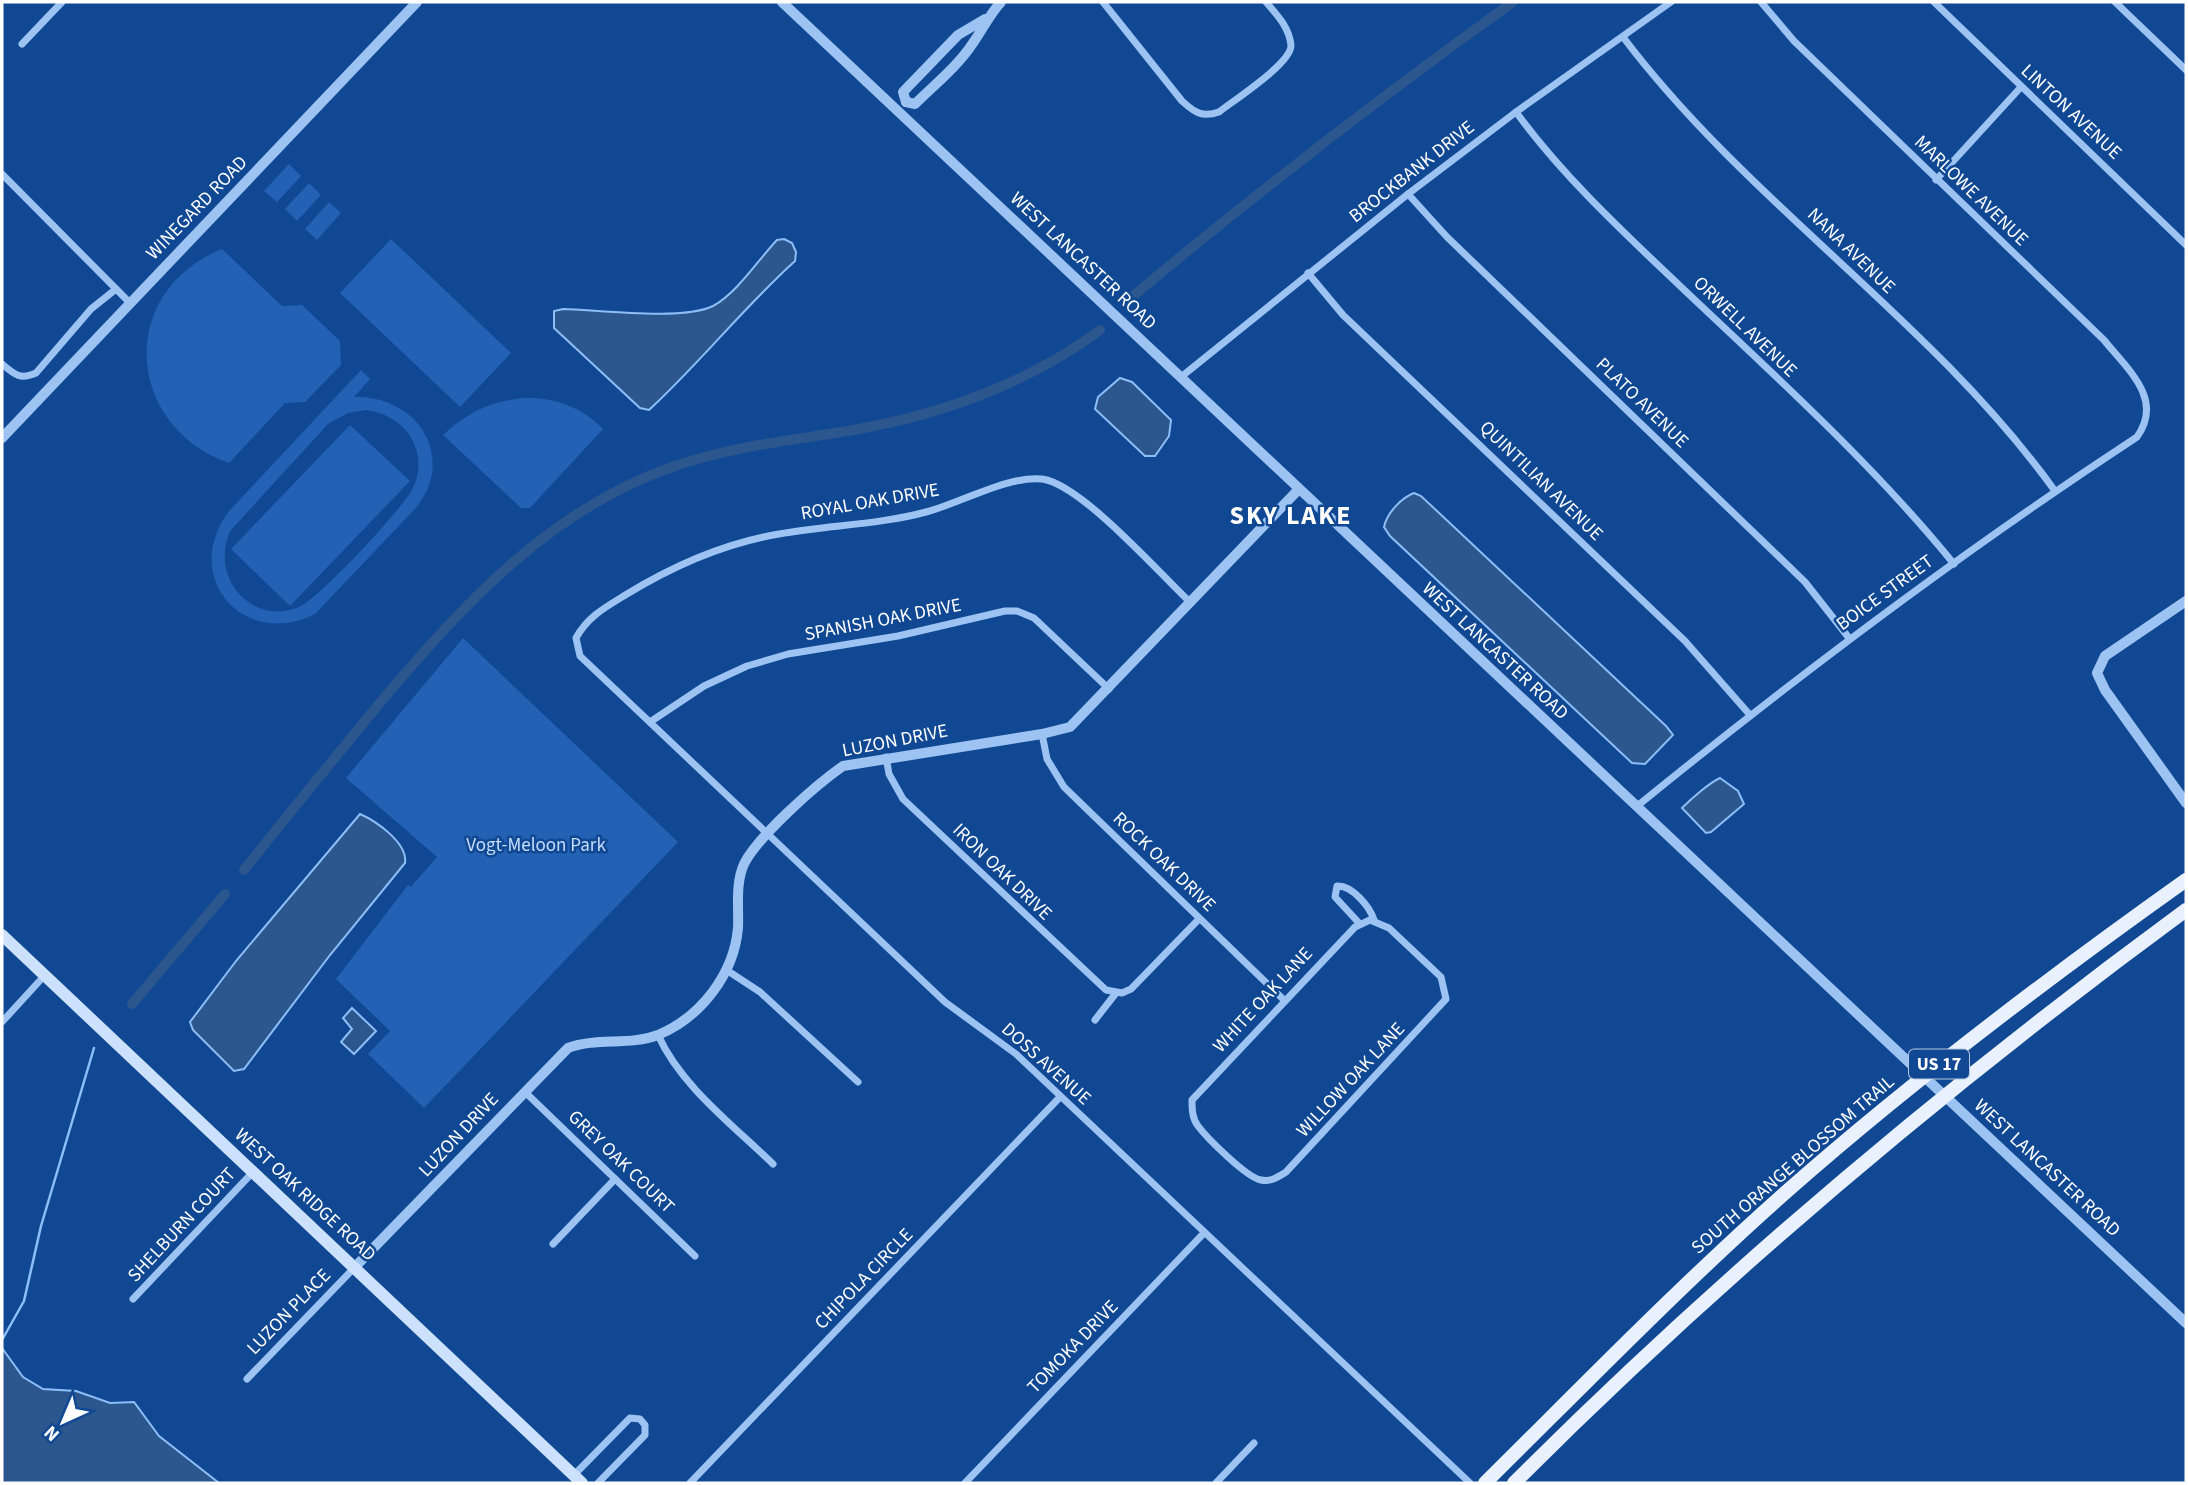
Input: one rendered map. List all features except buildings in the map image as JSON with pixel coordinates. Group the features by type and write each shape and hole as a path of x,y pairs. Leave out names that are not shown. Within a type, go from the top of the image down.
{"main road":[{"name":"SOUTH ORANGE BLOSSOM TRAIL","path":"1485,1483 1786,1193 1925,1076 2070,962 2186,880"},
{"name":"US 17","path":"1514,1483 1615,1384 1720,1287 1945,1096 2186,910"},
{"name":"WEST OAK RIDGE ROAD","path":"2,935 578,1479"},
{"path":"1615,1384 1612,1374 1618,1352"}],"street":[{"path":"22,44 62,2"},
{"name":"WINEGARD ROAD","path":"2,438 417,2"},
{"name":"WEST LANCASTER ROAD","path":"782,2 902,106 1299,489 2186,1323"},
{"path":"987,17 958,35 903,92 902,106 915,104 951,68 972,44 987,17 1001,2"},
{"path":"1103,2 1194,112 1208,116 1219,112 1285,61 1291,48 1287,29 1266,2"},
{"name":"BROCKBANK DRIVE","path":"1181,377 1408,194 1516,112 1671,2"},
{"name":"MARLOWE AVENUE","path":"1761,2 1794,41 2104,340 2139,384 2149,408"},
{"name":"LINTON AVENUE","path":"1934,2 2186,245"},
{"path":"2115,2 2186,70"},
{"name":"NANA AVENUE","path":"1623,37 1685,115 2004,423 2056,491"},
{"path":"1936,180 2021,87"},
{"name":"ORWELL AVENUE","path":"1516,112 1542,148 1609,218 1881,478 1954,564"},
{"path":"2,174 130,303"},
{"name":"PLATO AVENUE","path":"1408,194 1447,237 1805,582 1849,638"},
{"name":"QUINTILIAN AVENUE","path":"1308,273 1343,314 1685,641 1750,715"},
{"path":"2,364 18,377 25,378 36,373 90,309 116,289"},
{"name":"BOICE STREET","path":"1636,807 1849,638 2137,437 2146,424 2149,408"},
{"name":"ROYAL OAK DRIVE","path":"576,638 585,622 643,584 691,560 727,547 776,534 924,513 1019,481 1041,478 1074,491 1191,603"},
{"name":"LUZON DRIVE","path":"354,1268 568,1048 586,1041 621,1042 658,1035 693,1012 728,971 738,929 738,889 744,864 816,785 843,766 1042,734 1070,727 1299,489"},
{"path":"2186,601 2105,656 2097,673 2105,690 2186,803"},
{"name":"SPANISH OAK DRIVE","path":"650,722 704,685 747,666 788,654 898,636 1005,611 1017,611 1034,618 1108,689"},
{"name":"DOSS AVENUE","path":"576,638 580,656 945,1002 1016,1054 1470,1483"},
{"name":"ROCK OAK DRIVE","path":"1042,734 1047,758 1064,787 1284,1000"},
{"name":"IRON OAK DRIVE","path":"886,757 889,774 903,799 1097,984 1116,993"},
{"path":"1337,886 1348,888 1371,910 1374,920 1359,923 1335,897 1337,886"},
{"path":"1095,1020 1116,993 1126,992 1136,985 1199,919"},
{"name":"WILLOW OAK LANE","path":"1223,1150 1248,1175 1260,1180 1275,1179 1286,1172 1440,1009 1446,999 1441,977 1390,928 1374,920"},
{"name":"WHITE OAK LANE","path":"1223,1150 1197,1125 1192,1113 1192,1100 1359,923"},
{"path":"728,971 760,992 858,1082"},
{"path":"2,1022 45,975"},
{"path":"658,1035 666,1054 682,1074 773,1164"},
{"name":"GREY OAK COURT","path":"524,1092 695,1256"},
{"name":"CHIPOLA CIRCLE","path":"691,1483 1060,1097"},
{"name":"SHELBURN COURT","path":"133,1299 253,1172"},
{"path":"553,1244 615,1179"},
{"name":"TOMOKA DRIVE","path":"965,1483 1204,1233"},
{"name":"LUZON PLACE","path":"247,1379 354,1268"},
{"path":"578,1479 630,1418 640,1419 645,1425 645,1435 598,1483"},
{"path":"1216,1483 1254,1443"}],"green space":[{"path":"289,164 301,176 277,202 264,191"},
{"path":"309,183 321,195 297,221 285,209"},
{"path":"329,202 341,213 317,240 305,229"},
{"path":"391,239 511,353 460,407 340,293"},
{"path":"222,249 282,306 302,305 340,341 341,365 305,402 285,403 229,463 194,445 169,420 153,390 147,358 150,325 164,295 188,269"},
{"path":"361,370 370,379 354,397 376,399 396,406 412,418 424,433 431,450 432,469 427,489 415,509 315,614 289,623 264,622 243,614 227,600 216,582 212,560 216,536 229,511","holes":["366,410 380,413 403,427 416,449 417,476 412,490 392,517 310,600 299,607 281,611 265,610 250,603 238,593 225,564 225,547 231,530 328,424 348,413"]},
{"path":"524,398 546,399 567,405 595,421 603,429 530,508 521,508 443,435 480,409"},
{"path":"350,425 410,481 290,606 231,549"},
{"name":"Vogt-Meloon Park","path":"463,638 678,842 424,1108 368,1054 390,1031 336,979 408,885 411,887 437,857 346,778"}],"shaded area":[{"path":"784,239 792,243 796,252 795,261 649,410 640,408 554,328 554,311 563,309 661,314 682,313 713,306 739,285 777,240"},
{"path":"1120,378 1132,382 1171,420 1169,436 1155,456 1145,456 1095,409 1098,397"},
{"path":"1414,493 1421,496 1666,726 1673,735 1645,764 1632,763 1390,536 1384,527 1388,516 1400,502"},
{"path":"1720,778 1738,791 1744,804 1711,832 1706,833 1682,808"},
{"path":"360,814 390,834 405,855 405,863 330,955 244,1069 234,1071 193,1030 190,1022 236,961"},
{"path":"352,1008 376,1031 354,1054 341,1042 352,1029 343,1018"},
{"path":"2,1348 23,1377 43,1389 76,1391 110,1403 134,1402 159,1436 219,1483 2,1483"}],"waterway":[{"path":"1132,297 1320,146 1513,2"},
{"path":"244,870 384,698 446,627 513,563 587,508 628,485 696,459 899,421 960,403 1048,364 1100,330"},
{"path":"132,1004 225,894"},
{"path":"2,1340 24,1301 41,1226 94,1048"}],"district":[{"name":"SKY LAKE","path":"1291,515"}]}
